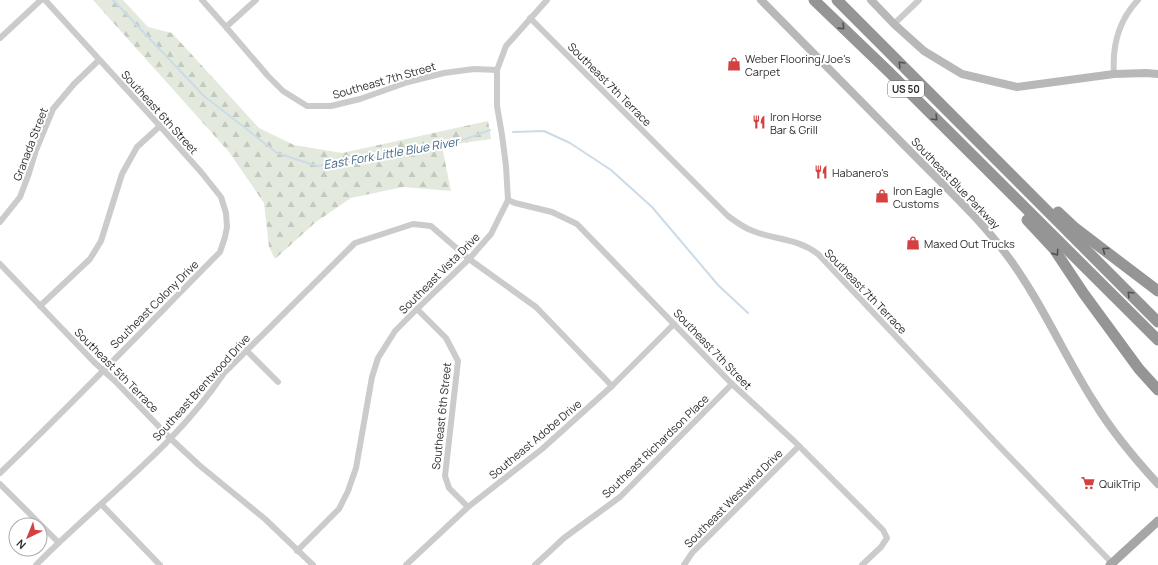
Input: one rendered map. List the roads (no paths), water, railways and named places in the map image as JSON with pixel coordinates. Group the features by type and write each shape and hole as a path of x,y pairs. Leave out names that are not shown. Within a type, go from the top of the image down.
{"highway":[{"name":"US 50","path":"814,0 889,72 1158,340"},
{"name":"US 50","path":"838,0 1158,322"},
{"path":"988,152 1000,157 1075,228 1158,291"},
{"path":"997,180 1001,190 1054,249 1084,294 1139,369 1158,390"}],"main road":[{"path":"1111,564 1158,521"}],"street":[{"path":"0,38 41,0"},
{"name":"Southeast 6th Street","path":"45,0 160,126 221,197 226,213 227,226 220,252"},
{"name":"Southeast 7th Street","path":"202,0 268,76 284,91 306,106 331,106 360,99 408,82 444,73 474,69 497,70"},
{"path":"226,27 256,0"},
{"path":"508,200 505,158 497,106 497,70 506,46 547,0"},
{"name":"Southeast Blue Parkway","path":"761,0 963,206 1001,248 1028,287 1081,381 1104,418 1129,453 1158,484"},
{"path":"871,0 894,24 924,51 965,75 1017,87 1114,74 1158,74"},
{"path":"894,24 919,0"},
{"path":"1114,74 1113,62 1115,41 1124,18 1138,0"},
{"name":"Southeast 7th Terrace","path":"530,18 728,216 744,228 754,232 800,243 818,254 1111,564"},
{"name":"Granada Street","path":"0,222 20,197 36,150 53,109 74,84 100,60"},
{"path":"40,306 90,259 101,241 122,174 137,147 160,126"},
{"name":"Southeast 7th Street","path":"508,200 552,212 577,224 732,384 799,446 882,530 887,538 881,547 862,565"},
{"name":"Southeast Vista Drive","path":"297,551 339,509 348,492 356,468 372,377 378,358 395,331 469,259 491,234 508,200"},
{"name":"Southeast Brentwood Drive","path":"36,565 58,542 102,505 170,438 212,392 224,373 355,243 413,224 431,226 469,259 536,307 612,386"},
{"name":"Southeast Colony Drive","path":"0,473 220,252"},
{"name":"Southeast 5th Terrace","path":"0,264 170,438 199,465 265,519 312,565"},
{"name":"Southeast 6th Street","path":"417,309 446,338 458,361 445,476 449,488 468,507"},
{"name":"Southeast Adobe Drive","path":"406,565 468,507 542,449 612,386 674,324"},
{"path":"246,350 278,382"},
{"name":"Southeast Richardson Place","path":"535,565 564,538 620,498 732,384"},
{"name":"Southeast Westwind Drive","path":"684,565 692,553 799,446"},
{"path":"0,484 58,542"},
{"path":"102,505 160,565"}],"waterway":[{"name":"East Fork Little Blue River","path":"113,0 204,96 277,153 317,166 391,155 466,139 490,130"},
{"name":"East Fork Little Blue River","path":"513,132 544,131 570,143 611,170 652,207 718,285 748,313"}],"place":[{"name":"Weber Flooring/Joe's Carpet","path":"734,64"},
{"name":"Iron Horse Bar & Grill","path":"759,122"},
{"name":"Habanero's","path":"821,172"},
{"name":"Iron Eagle Customs","path":"882,196"},
{"name":"Maxed Out Trucks","path":"913,243"},
{"name":"QuikTrip","path":"1088,483"}]}
